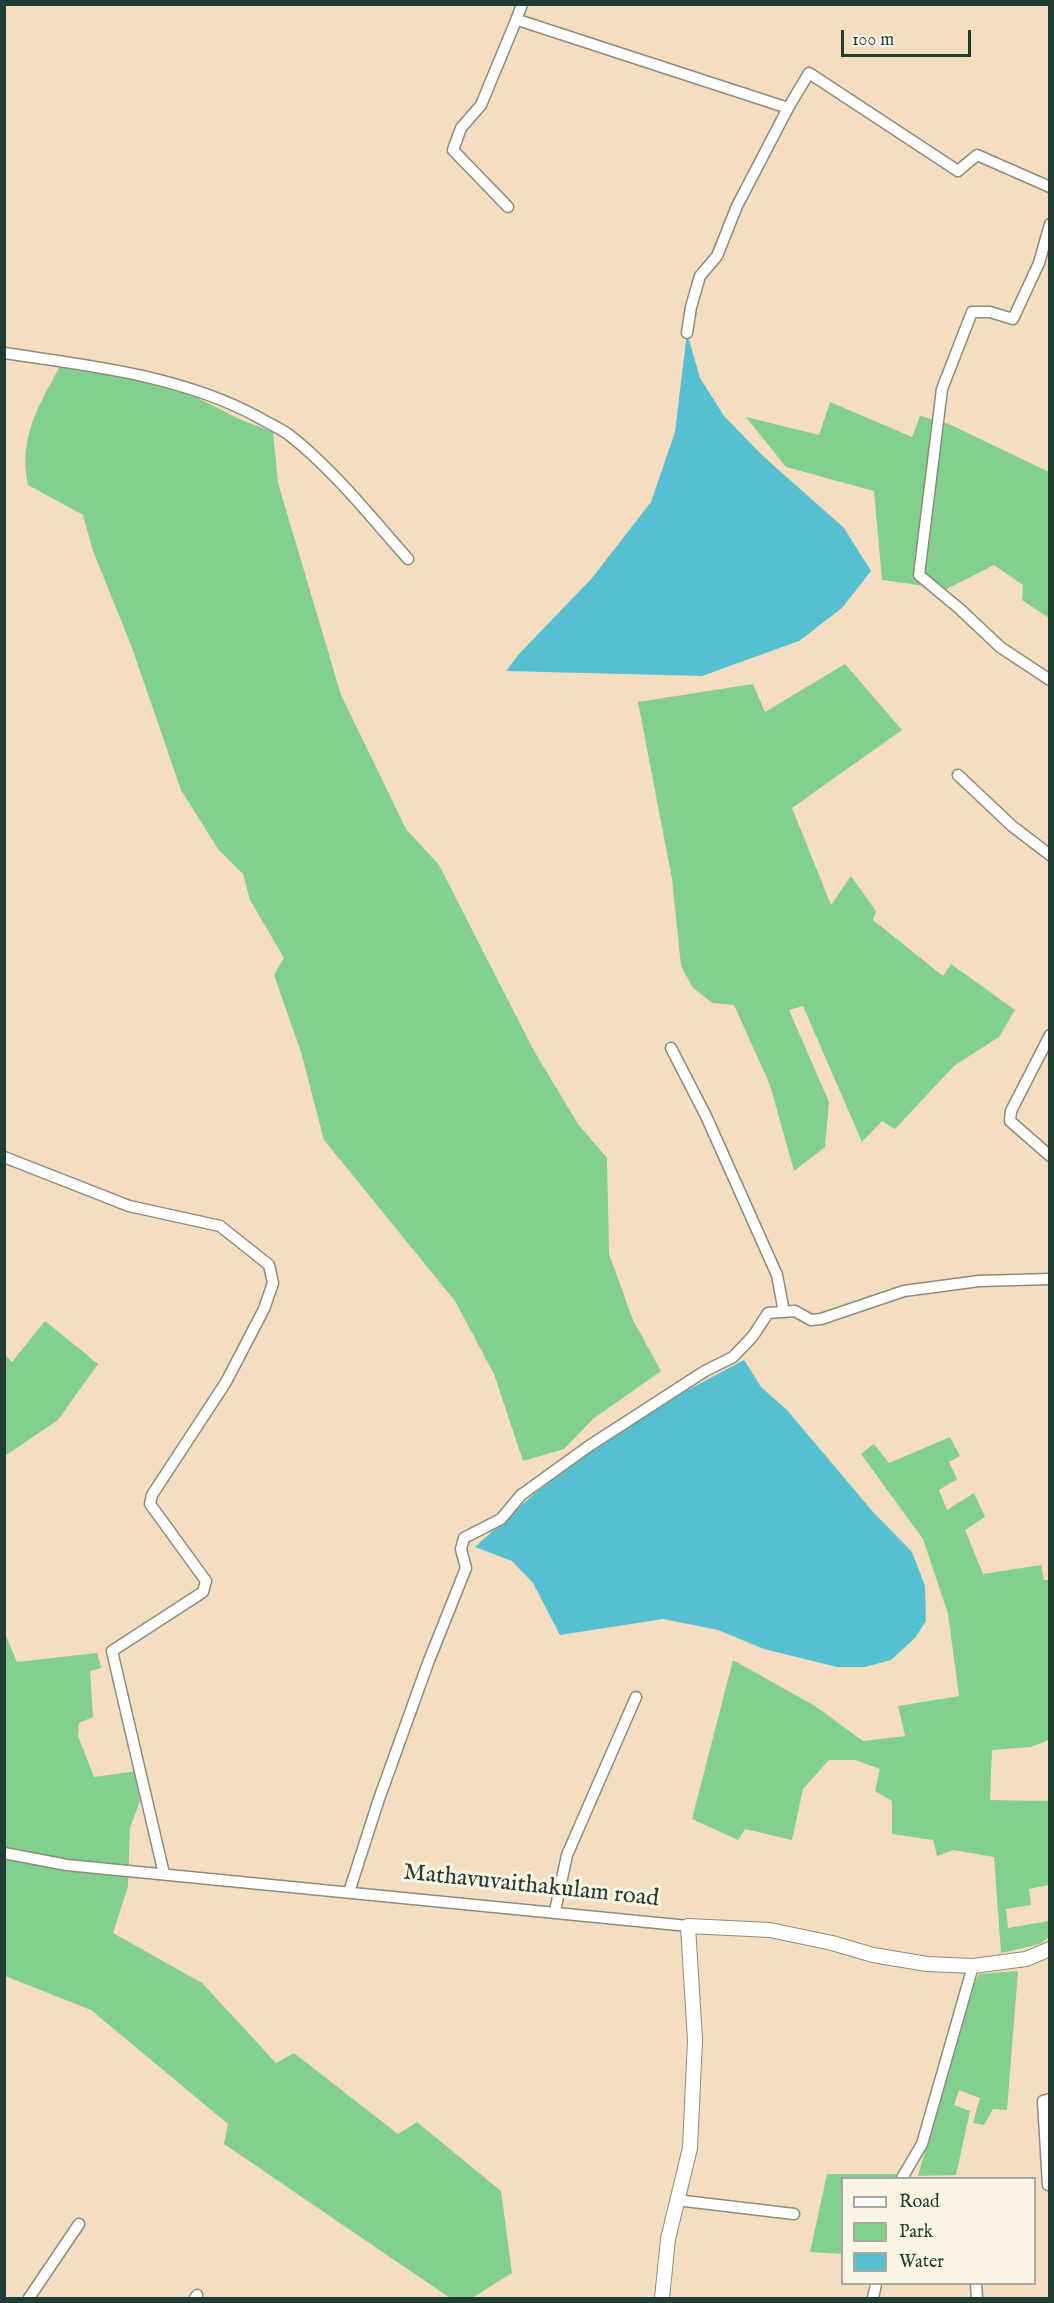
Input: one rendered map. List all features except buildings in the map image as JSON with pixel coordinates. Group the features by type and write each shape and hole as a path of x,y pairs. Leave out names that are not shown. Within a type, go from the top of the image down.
{"street":[{"path":"508,207 453,150 461,128 481,105 522,4"},
{"path":"518,18 788,108"},
{"path":"687,333 691,307 700,276 717,256 737,206 788,108 809,73 958,171 977,155 1050,187"},
{"path":"1050,224 1039,263 1013,319 990,312 972,312 942,389 919,575 1000,647 1050,680"},
{"path":"4,353 107,368 187,387 239,407 286,433 323,465 408,559"},
{"path":"958,775 1012,826 1050,855"},
{"path":"1050,1035 1011,1111 1011,1121 1050,1156"},
{"path":"671,1048 706,1116 777,1275 784,1312"},
{"path":"4,1156 129,1206 220,1226 269,1265 273,1283 264,1309 226,1382 152,1495 150,1504 206,1581 203,1592 112,1651 165,1874"},
{"path":"350,1892 379,1799 409,1715 466,1568 460,1549 464,1538 501,1519 520,1495 589,1446 705,1371 733,1358 753,1336 768,1313 795,1311 811,1320 820,1320 904,1291 979,1281 1050,1278"},
{"path":"555,1911 567,1855 636,1697"},
{"name":"Mathavuvaithakulam road","path":"4,1853 67,1865 555,1911 688,1926 770,1930 832,1942 873,1955 927,1964 973,1966 1026,1959 1050,1949"},
{"path":"662,2298 668,2240 690,2148 695,2040 688,1926"},
{"path":"903,2177 922,2144 973,1966"},
{"path":"1048,2185 1043,2101 1050,2099"},
{"path":"676,2200 795,2214"},
{"path":"29,2298 79,2224"}],"green space":[{"path":"60,366 106,372 188,393 239,419 273,432 278,483 341,695 406,829 439,865 534,1051 578,1124 607,1158 609,1254 633,1320 661,1371 593,1419 564,1449 523,1461 494,1374 455,1301 324,1140 301,1052 274,975 284,958 250,900 243,874 218,849 181,790 131,645 93,551 83,515 28,485 26,452 32,422"},
{"path":"830,402 912,437 920,416 949,424 1049,472 1049,618 1022,600 1023,585 994,565 947,589 882,580 874,491 786,467 746,417 819,435"},
{"path":"845,664 902,730 792,808 831,905 851,876 876,911 873,920 943,976 951,964 1015,1010 999,1037 954,1066 895,1129 882,1121 862,1142 803,1006 789,1010 829,1102 825,1147 794,1171 770,1085 734,1005 713,1003 693,988 681,966 672,879 638,702 753,684 765,712"},
{"path":"45,1321 98,1364 58,1420 5,1456 5,1355 12,1362"},
{"path":"950,1437 960,1456 949,1462 957,1479 939,1490 947,1510 974,1493 985,1517 965,1530 983,1574 1041,1565 1044,1580 1049,1580 1049,1740 1031,1747 992,1750 990,1800 1049,1801 1049,1885 1029,1889 1031,1905 1006,1909 1008,1928 1049,1921 1049,1937 1040,1944 1001,1953 994,1857 953,1850 937,1856 933,1840 892,1834 892,1801 875,1791 880,1769 855,1760 829,1760 803,1789 792,1840 745,1829 738,1840 692,1819 733,1660 815,1706 863,1741 905,1736 898,1706 959,1696 948,1614 923,1539 861,1454 874,1444 889,1463"},
{"path":"4,1631 17,1662 97,1653 101,1668 90,1671 93,1717 79,1723 78,1736 94,1777 136,1771 140,1801 130,1828 128,1886 113,1933 202,1983 276,2063 294,2053 398,2134 417,2122 501,2191 512,2273 472,2298 450,2298 224,2144 228,2124 91,2010 5,1976"},
{"path":"1018,1971 1007,2110 993,2109 984,2125 973,2123 980,2098 959,2090 954,2105 970,2111 956,2175 918,2176 972,1988 979,1974"},
{"path":"827,2174 896,2174 895,2177 841,2177 841,2254 810,2252"}],"water":[{"path":"687,333 700,378 724,416 763,456 844,528 871,571 842,608 799,641 702,676 506,671 519,654 592,578 651,502 675,432"},
{"path":"744,1360 761,1387 787,1410 873,1512 912,1552 925,1586 926,1621 915,1638 891,1660 865,1667 837,1667 764,1649 718,1630 663,1619 560,1635 533,1583 512,1561 475,1547 535,1493 596,1448 671,1399"}]}
